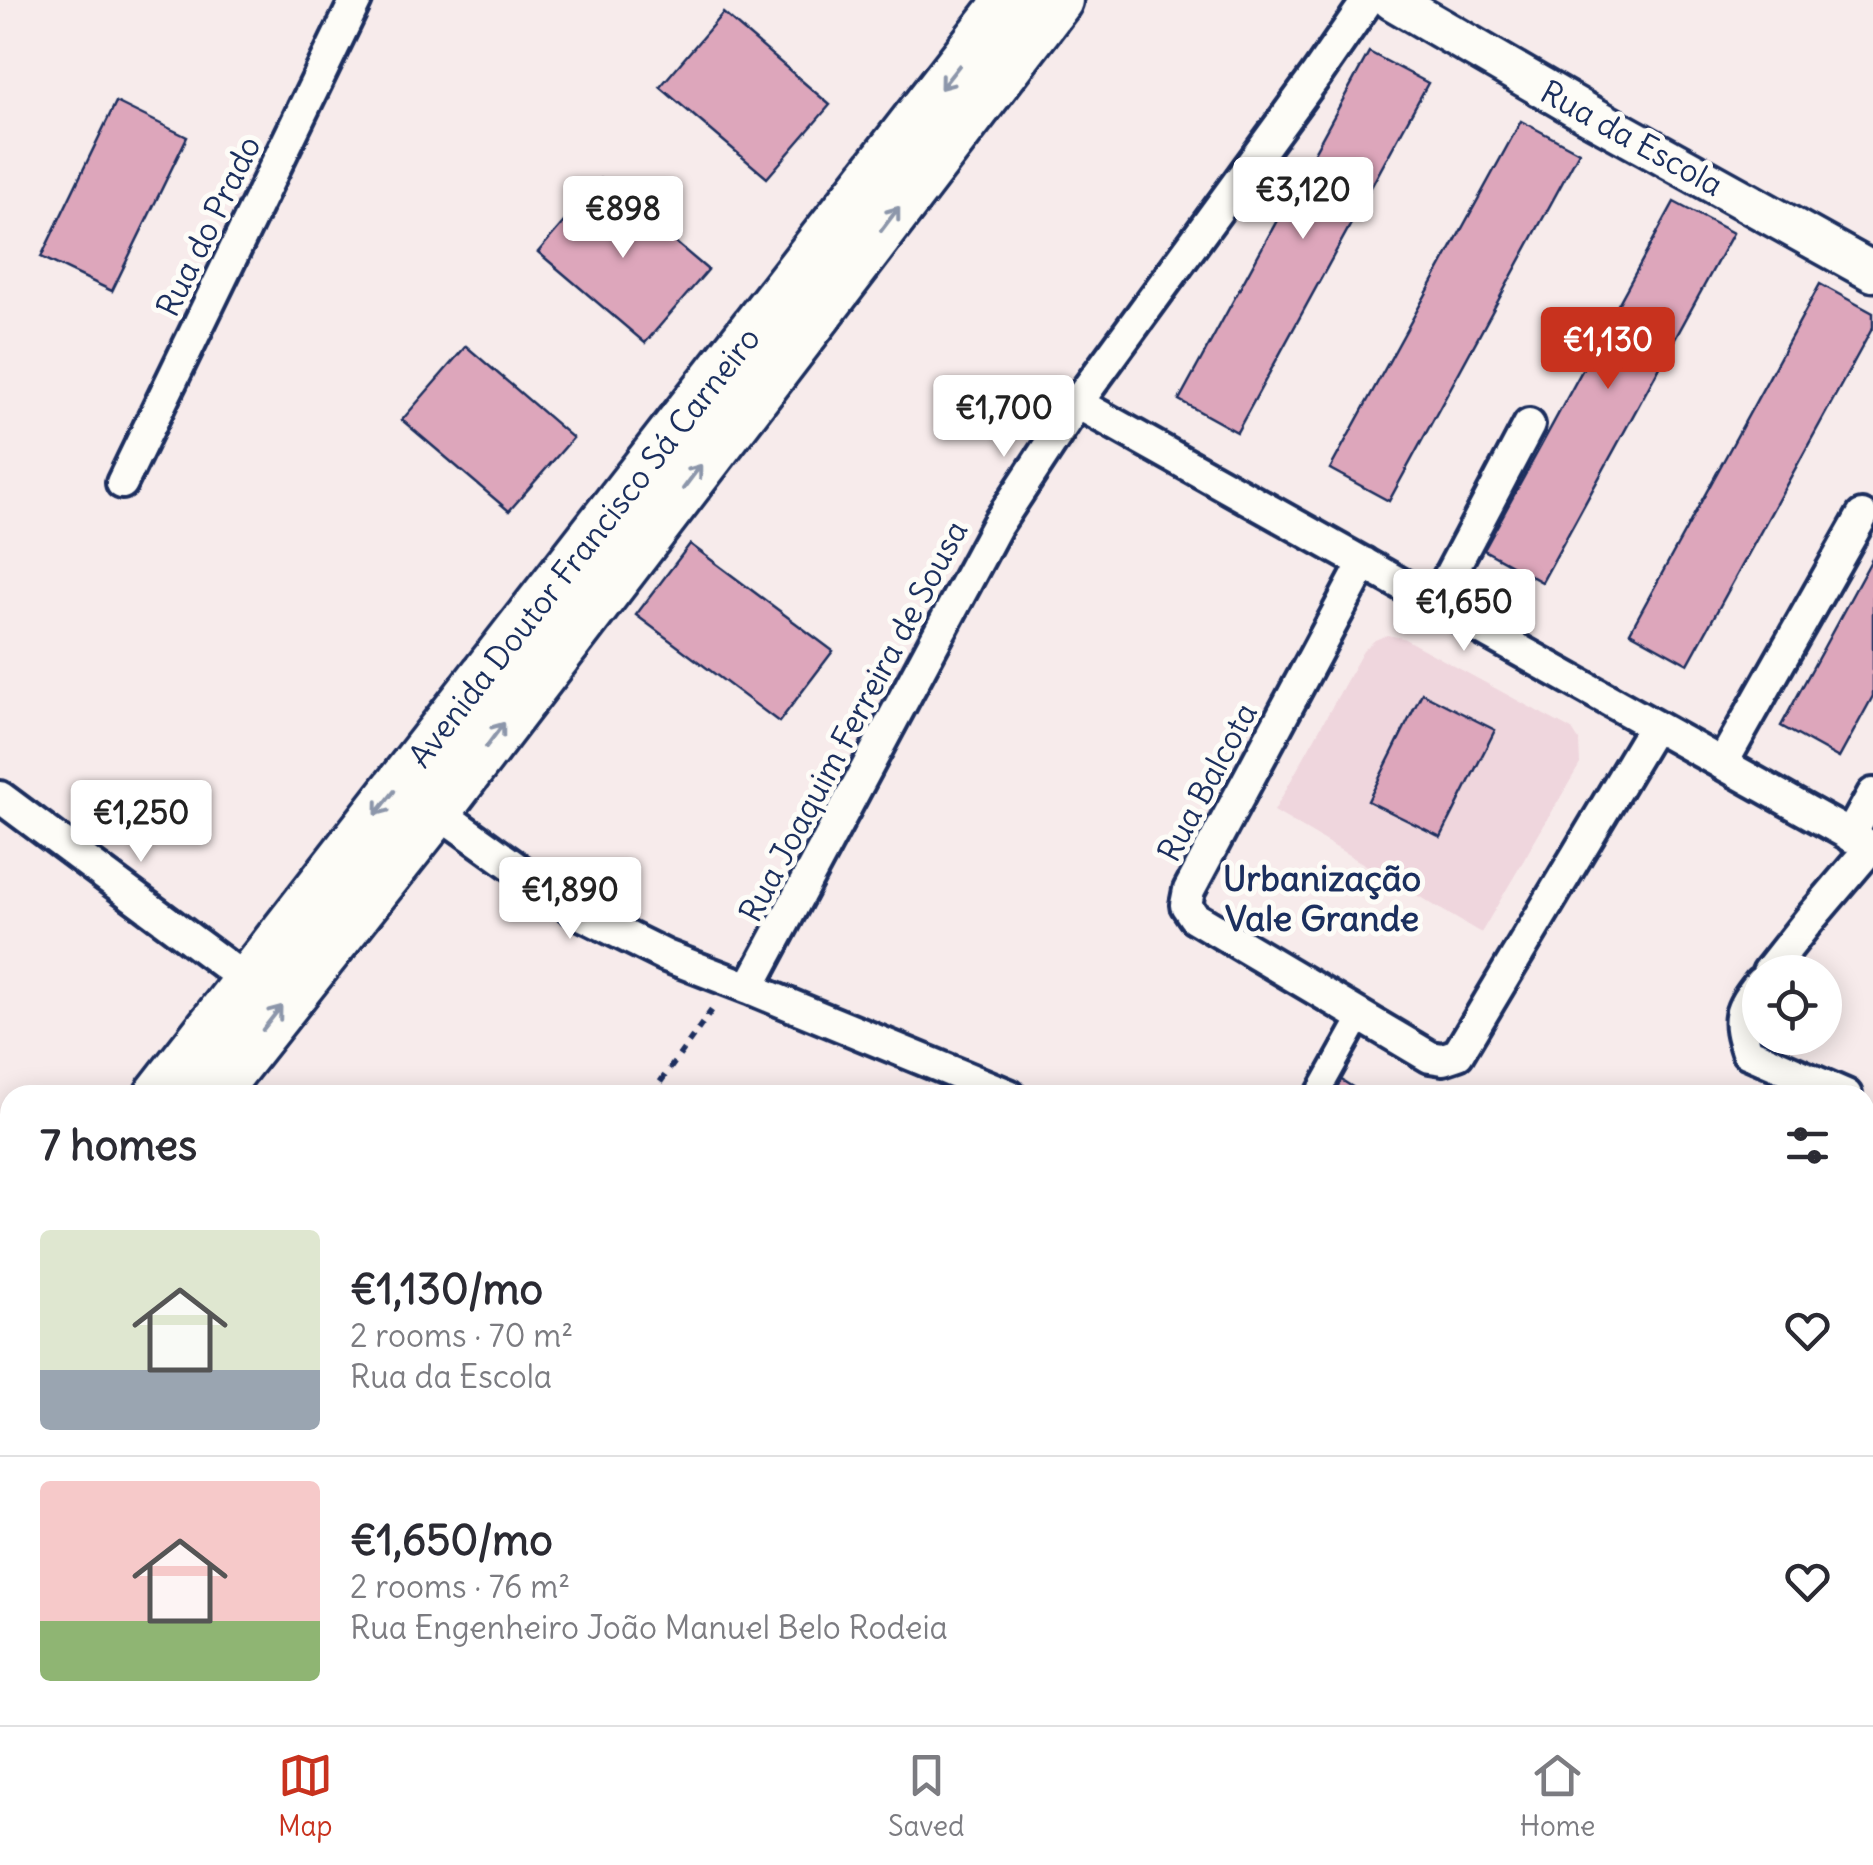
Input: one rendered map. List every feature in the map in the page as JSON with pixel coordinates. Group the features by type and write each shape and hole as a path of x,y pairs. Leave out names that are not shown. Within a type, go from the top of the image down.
{"main road":[{"name":"Avenida Doutor Francisco Sá Carneiro","path":"167,1085 1010,0"},
{"name":"Avenida Doutor Francisco Sá Carneiro","path":"220,1085 437,811 1058,0"}],"street":[{"name":"Rua do Prado","path":"122,482 356,0"},
{"name":"Rua Joaquim Ferreira de Sousa","path":"741,984 997,524 1077,403 1368,0"},
{"name":"Rua da Escola","path":"1410,4 1588,114 1873,272"},
{"path":"1077,403 1865,843"},
{"path":"1434,603 1529,425"},
{"path":"1722,764 1862,516"},
{"name":"Rua Balcota","path":"1364,563 1189,890 1186,905 1194,917 1430,1057 1443,1060 1458,1054 1654,726"},
{"path":"1781,955 1865,843 1873,794"},
{"path":"0,797 247,981"},
{"path":"437,811 580,913 666,956 985,1085"},
{"path":"1324,1085 1362,1016"},
{"path":"1754,1055 1823,1085"}],"path":[{"path":"659,1085 741,984"}],"shaded area":[{"path":"1387,635 1403,638 1572,730 1579,741 1580,764 1481,933 1274,811 1363,651"}],"building":[{"path":"723,13 830,105 767,178 660,87"},
{"path":"1369,52 1428,83 1237,432 1179,400"},
{"path":"116,102 187,137 112,291 41,257"},
{"path":"1521,121 1579,152 1389,501 1330,469"},
{"path":"601,179 708,270 645,343 538,252"},
{"path":"1674,202 1733,233 1542,582 1484,550"},
{"path":"1820,284 1873,313 1873,327 1688,664 1630,632"},
{"path":"466,346 573,438 509,511 402,420"},
{"path":"690,544 833,651 779,722 636,615"},
{"path":"1873,557 1873,696 1839,758 1781,726"},
{"path":"1422,693 1495,730 1441,837 1368,801"}],"district":[{"name":"Urbanização Vale Grande","path":"1322,898"}]}
